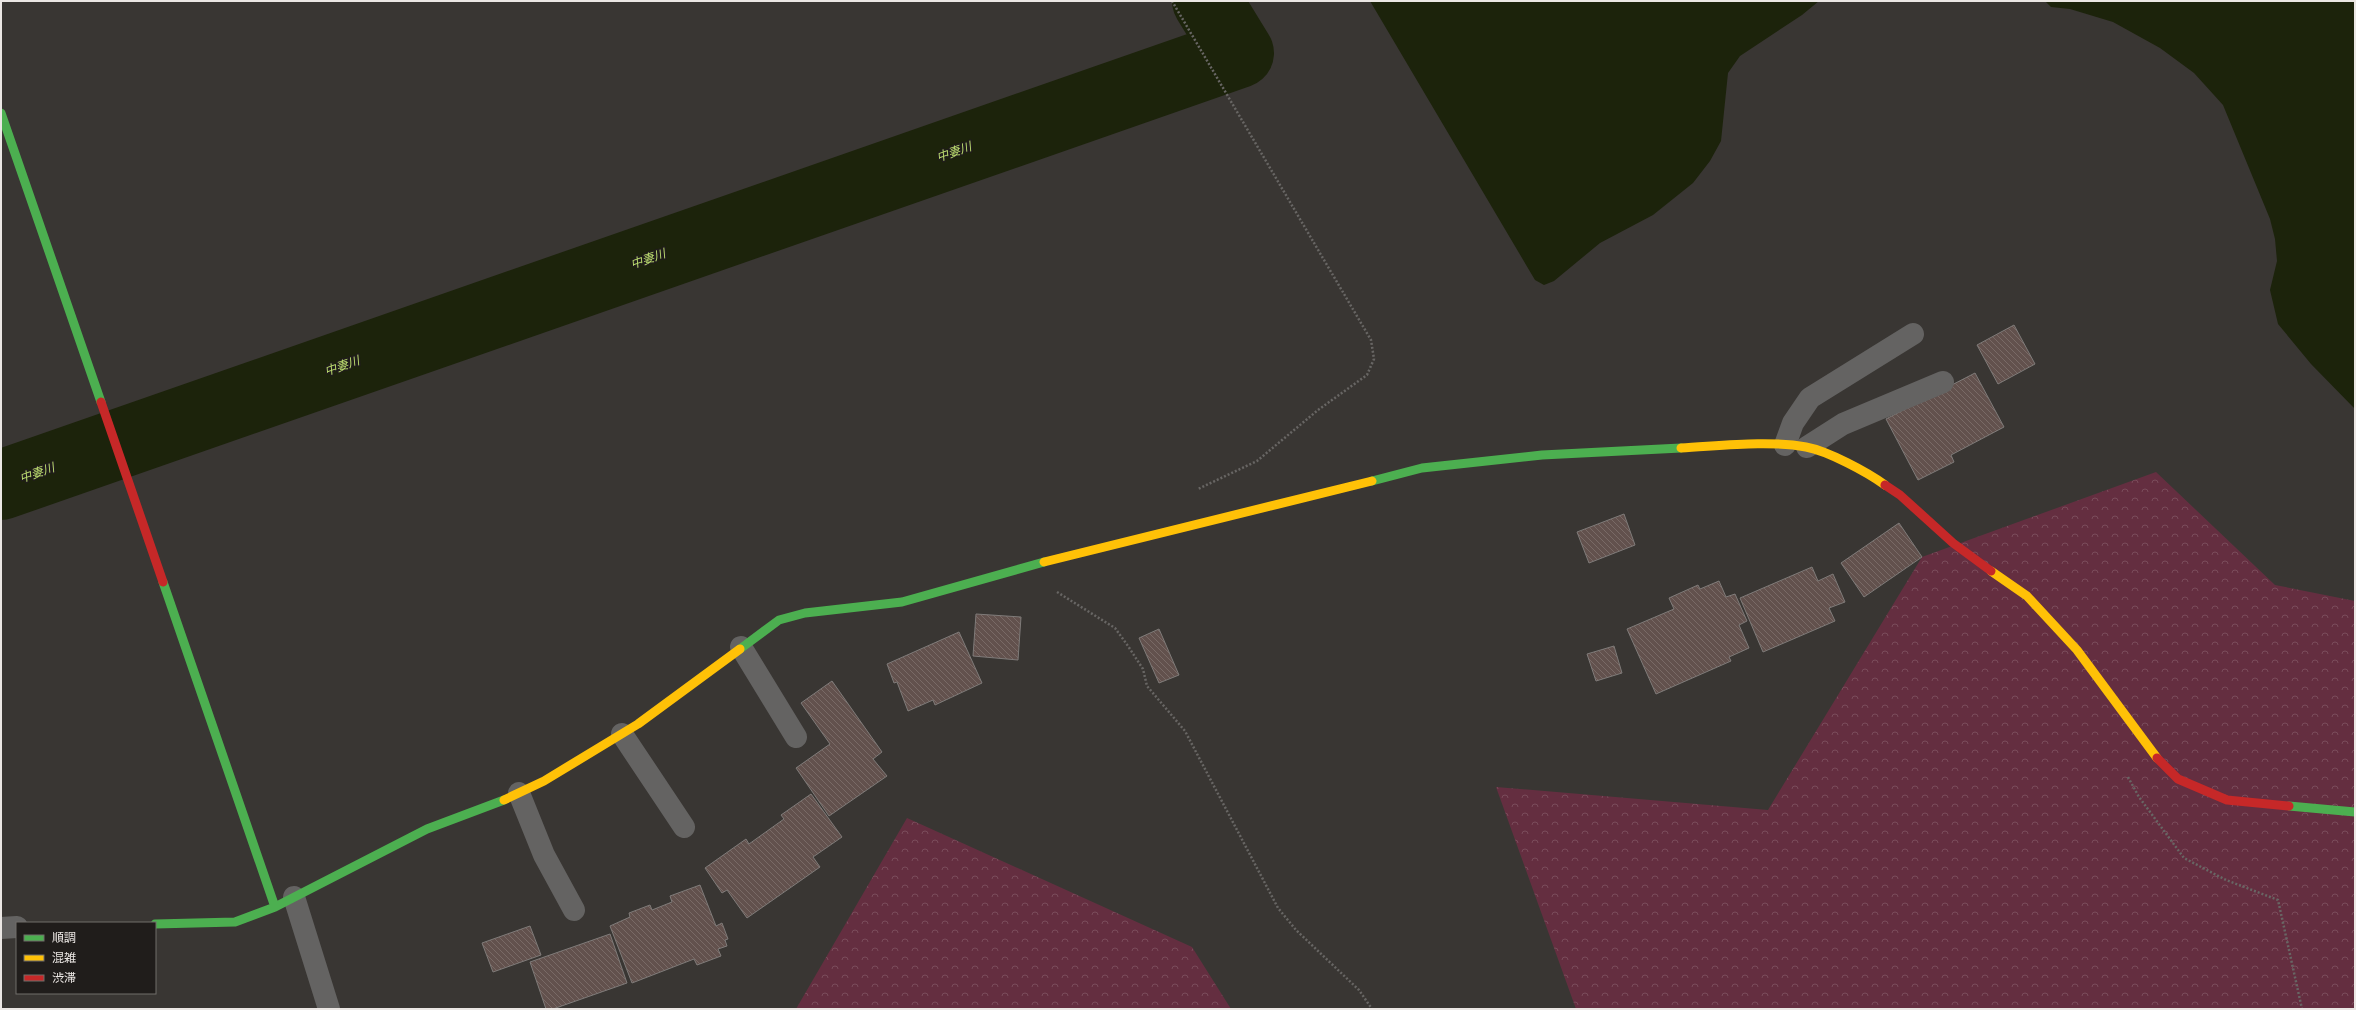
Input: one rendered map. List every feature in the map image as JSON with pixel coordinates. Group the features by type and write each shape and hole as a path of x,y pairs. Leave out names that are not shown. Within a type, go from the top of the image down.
{"street":[{"path":"1,113 275,908"},
{"path":"1785,445 1793,423 1810,398 1914,334"},
{"path":"1807,447 1843,424 1942,382"},
{"path":"156,924 235,922 275,908 427,829 488,808 544,781 638,724 779,620 805,613 902,602 1020,568 1422,468 1542,455 1720,446 1785,445 1807,447 1870,474 1900,495 1953,543 2027,596 2077,650 2150,751 2178,779 2227,800 2355,812"},
{"path":"741,647 796,737"},
{"path":"622,734 684,827"},
{"path":"519,793 544,855 574,910"},
{"path":"294,897 328,1009"},
{"path":"1,928 16,927"}],"path":[{"path":"1172,1 1370,340 1374,360 1367,375 1318,410 1257,460 1194,491"},
{"path":"1020,568 1115,628 1143,669 1147,686 1185,731 1278,908 1296,930 1359,990 1372,1009"},
{"path":"2124,770 2140,797 2184,858 2226,880 2278,900 2302,1009"}],"green space":[{"path":"2156,472 2275,585 2355,601 2355,1009 1576,1009 1496,787 1768,810 1922,557"},
{"path":"907,818 1192,947 1231,1009 796,1009"}],"shaded area":[{"path":"1370,1 1819,1 1802,15 1740,56 1728,73 1721,141 1710,161 1693,183 1653,215 1600,243 1554,281 1544,285 1535,280"},
{"path":"2045,1 2355,1 2355,409 2311,364 2278,324 2270,290 2277,261 2275,239 2270,219 2223,105 2194,73 2160,48 2113,22 2070,9 2051,7"}],"building":[{"path":"2014,325 2035,364 1998,384 1977,345"},
{"path":"1975,373 2004,427 1951,455 1954,462 1918,480 1886,419"},
{"path":"1624,514 1635,545 1589,563 1577,532"},
{"path":"1899,523 1922,557 1864,597 1841,563"},
{"path":"1812,567 1818,581 1833,574 1845,602 1829,608 1835,621 1763,652 1740,598"},
{"path":"1719,581 1726,597 1735,594 1747,621 1739,625 1749,648 1729,657 1731,661 1656,694 1627,629 1674,609 1669,598 1698,585 1700,589"},
{"path":"976,614 1021,617 1018,660 973,656"},
{"path":"1159,629 1179,675 1159,683 1139,638"},
{"path":"959,632 982,683 935,705 933,700 908,711 897,682 894,683 887,664"},
{"path":"1614,646 1622,673 1596,681 1587,654"},
{"path":"832,681 882,752 873,759 887,776 829,816 796,768 830,744 801,703"},
{"path":"811,794 842,837 813,857 820,867 747,918 727,890 722,893 705,868 746,839 749,844 784,819 781,815"},
{"path":"700,885 716,926 722,923 728,939 725,940 727,946 718,949 721,956 697,965 694,959 632,983 610,926 630,917 629,913 650,905 652,910 672,902 670,896"},
{"path":"530,926 541,955 493,972 482,943"},
{"path":"610,934 627,983 553,1009 546,1009 530,962"}],"waterway":[{"name":"中妻川","path":"1,485 1239,53 1207,1"}],"traffic: fast":[{"path":"1,113 101,402"},
{"path":"1372,481 1422,468 1542,455 1681,448"},
{"path":"740,649 779,620 805,613 902,602 1044,562"},
{"path":"163,582 275,907"},
{"path":"156,924 235,922 275,907 427,829 504,800"},
{"path":"2289,806 2355,812"}],"traffic: slow":[{"path":"1681,448 1760,444 1806,447 1815,449 1847,463 1885,485"},
{"path":"1044,562 1372,481"},
{"path":"1991,571 2027,596 2077,650 2157,758"},
{"path":"504,800 544,781 638,724 740,649"}],"traffic: jam":[{"path":"101,402 163,582"},
{"path":"1885,485 1900,495 1953,543 1991,571"},
{"path":"2157,758 2178,779 2227,800 2289,806"}]}
